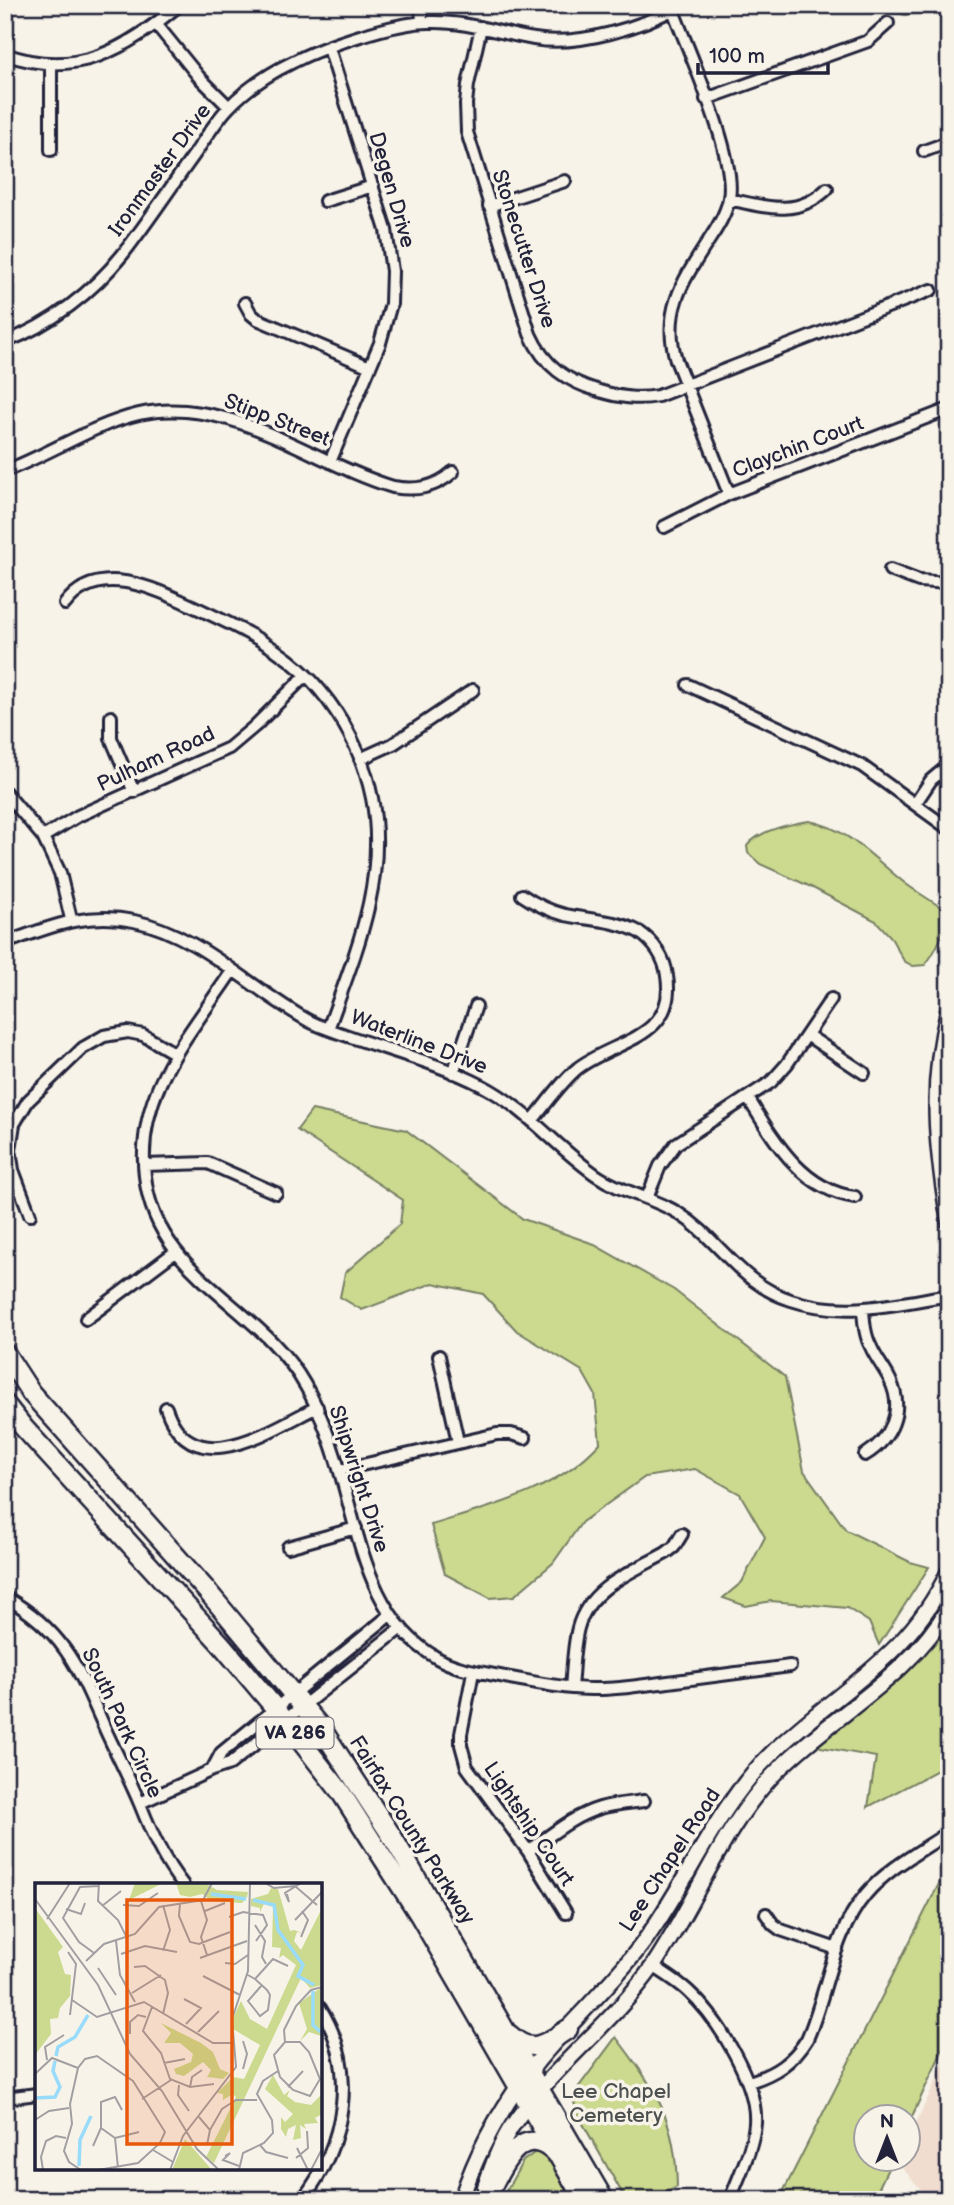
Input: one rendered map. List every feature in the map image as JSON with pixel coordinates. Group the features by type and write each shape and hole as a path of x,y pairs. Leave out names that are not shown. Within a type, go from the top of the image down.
{"highway":[{"name":"Fairfax County Parkway","path":"5,1353 31,1393 299,1699 393,1838 503,2027 524,2080"},
{"name":"Fairfax County Parkway","path":"5,1404 222,1644 340,1791 534,2097 604,2200"},
{"path":"503,2027 519,2043 532,2046 548,2042 568,2029"},
{"name":"Fairfax County Parkway","path":"534,2097 559,2156 584,2200"},
{"path":"483,2200 509,2156 523,2144 536,2141 548,2146 559,2156"}],"main road":[{"path":"949,1008 938,1069 935,1119 949,1222"},
{"name":"Lee Chapel Road","path":"461,2200 481,2149 524,2080 639,1947 678,1890 741,1787 794,1733 852,1688 898,1647 926,1611 949,1571"},
{"name":"Lee Chapel Road","path":"483,2200 496,2157 509,2132 534,2097 637,1988 682,1920 746,1809 762,1787 804,1746 890,1677 926,1639 949,1607"},
{"path":"794,1733 804,1746"}],"street":[{"path":"5,54 51,64 81,61 125,45 179,5"},
{"path":"421,5 422,22"},
{"path":"677,8 728,162 730,179 729,199 720,223 685,278 674,304 671,337 676,360 729,494"},
{"name":"Ironmaster Drive","path":"5,342 43,323 74,302 107,273 229,107 281,68 308,55 381,30 422,22 457,22 535,40 574,41 607,34 677,8"},
{"path":"706,99 868,41 888,23"},
{"path":"156,24 199,77 229,107"},
{"name":"Stonecutter Drive","path":"481,27 468,85 466,118 470,145 530,334 539,352 552,368 579,385 629,398 658,396 931,290"},
{"name":"Degen Drive","path":"329,48 389,241 392,288 388,319 330,462"},
{"path":"51,64 51,150"},
{"path":"924,151 949,142"},
{"path":"489,206 565,181"},
{"path":"326,201 373,186"},
{"path":"729,199 764,207 790,207 816,200 827,189"},
{"path":"245,303 257,319 370,367"},
{"name":"Claychin Court","path":"664,527 729,494 949,410"},
{"name":"Stipp Street","path":"5,471 117,421 137,415 192,411 224,418 382,484 403,488 430,487 442,482 453,472"},
{"path":"890,570 919,581 949,583"},
{"path":"65,604 74,594 96,584 122,582 147,586 257,638 280,652 306,675 343,723 360,759 375,817 377,844 375,873 364,926 328,1029"},
{"name":"Pulham Road","path":"43,837 78,816 229,748 306,675"},
{"path":"688,685 862,766 949,829"},
{"path":"360,759 393,744 473,690"},
{"path":"111,717 111,738 134,792"},
{"path":"915,804 931,780 949,765"},
{"path":"5,792 43,837 60,873 71,919"},
{"path":"522,895 558,913 618,924 637,931 659,952 668,979 667,999 655,1024 639,1038 591,1060 576,1070 532,1121"},
{"name":"Waterline Drive","path":"5,943 71,919 114,918 154,926 182,938 293,1012 328,1029 453,1073 484,1087 513,1105 597,1176 621,1189 648,1198 691,1222 737,1268 770,1291 812,1306 837,1310 863,1310 949,1295"},
{"name":"Shipwright Drive","path":"232,971 176,1054 157,1088 148,1112 143,1143 151,1205 175,1252 278,1348 303,1380 317,1407 340,1470 373,1583 390,1615 423,1649 437,1658 473,1672 571,1688 620,1688 790,1666"},
{"path":"648,1198 660,1166 676,1144 777,1076 831,999"},
{"path":"453,1073 475,1006"},
{"path":"30,1215 13,1170 10,1150 14,1124 28,1101 83,1048 104,1035 128,1032 142,1035 176,1054"},
{"path":"807,1035 864,1073"},
{"path":"748,1098 792,1163 832,1192 855,1197"},
{"path":"144,1165 208,1163 276,1193"},
{"path":"86,1319 175,1252"},
{"path":"863,1310 870,1346 889,1377 896,1400 889,1433 881,1446 864,1455"},
{"path":"439,1356 458,1442"},
{"path":"166,1408 178,1432 198,1444 218,1448 242,1443 317,1407"},
{"path":"340,1470 504,1434 526,1438"},
{"path":"288,1547 355,1528"},
{"path":"571,1688 578,1630 590,1603 611,1583 666,1553 682,1534"},
{"name":"South Park Circle","path":"5,1597 42,1622 69,1654 140,1803 155,1843 166,1864 181,1883"},
{"path":"140,1803 230,1764 390,1615"},
{"path":"212,1770 221,1752 281,1715 299,1699 401,1628"},
{"name":"Lightship Court","path":"473,1672 461,1734 464,1759 472,1777 528,1851 566,1913"},
{"path":"528,1851 591,1811 644,1801"},
{"path":"749,2082 782,2068 802,2048 813,2026 837,1949 854,1909 872,1887 891,1871 949,1832"},
{"path":"766,1914 773,1924 784,1931 837,1949"},
{"path":"653,1966 702,2005 723,2035 749,2082 756,2113 755,2130 730,2200"},
{"path":"302,2200 315,2184 329,2158 337,2138 342,2112 340,2058 322,2012"},
{"path":"5,2098 35,2094"}],"shaded area":[{"path":"949,2052 949,2200 930,2200 907,2174 922,2174 922,2110"}],"green space":[{"path":"870,5 949,5 949,7 905,15"},
{"path":"809,821 849,838 906,884 943,909 943,931 925,965 913,966 904,961 890,936 876,921 760,864 748,853 747,846 759,836 775,829"},
{"path":"312,1110 406,1130 523,1219 591,1243 674,1290 785,1377 804,1471 846,1530 910,1562 929,1567 879,1645 869,1622 847,1608 771,1601 746,1606 723,1598 742,1582 765,1537 740,1494 695,1469 645,1477 582,1522 553,1563 514,1596 490,1598 445,1574 431,1525 522,1495 564,1474 583,1460 600,1443 595,1394 582,1371 517,1331 483,1294 433,1283 362,1310 340,1297 345,1273 400,1224 403,1200 297,1130"},
{"path":"949,1619 949,1764 868,1807 876,1757 815,1746 904,1676"},
{"path":"949,1864 949,2036 918,2104 852,2104 852,2174 885,2174 873,2200 779,2200"},
{"name":"Lee Chapel Cemetery","path":"616,2037 653,2090 668,2123 673,2142 677,2187 652,2200 626,2200 578,2115 572,2096"},
{"path":"559,2112 611,2200 501,2200 523,2161 538,2153"}]}
